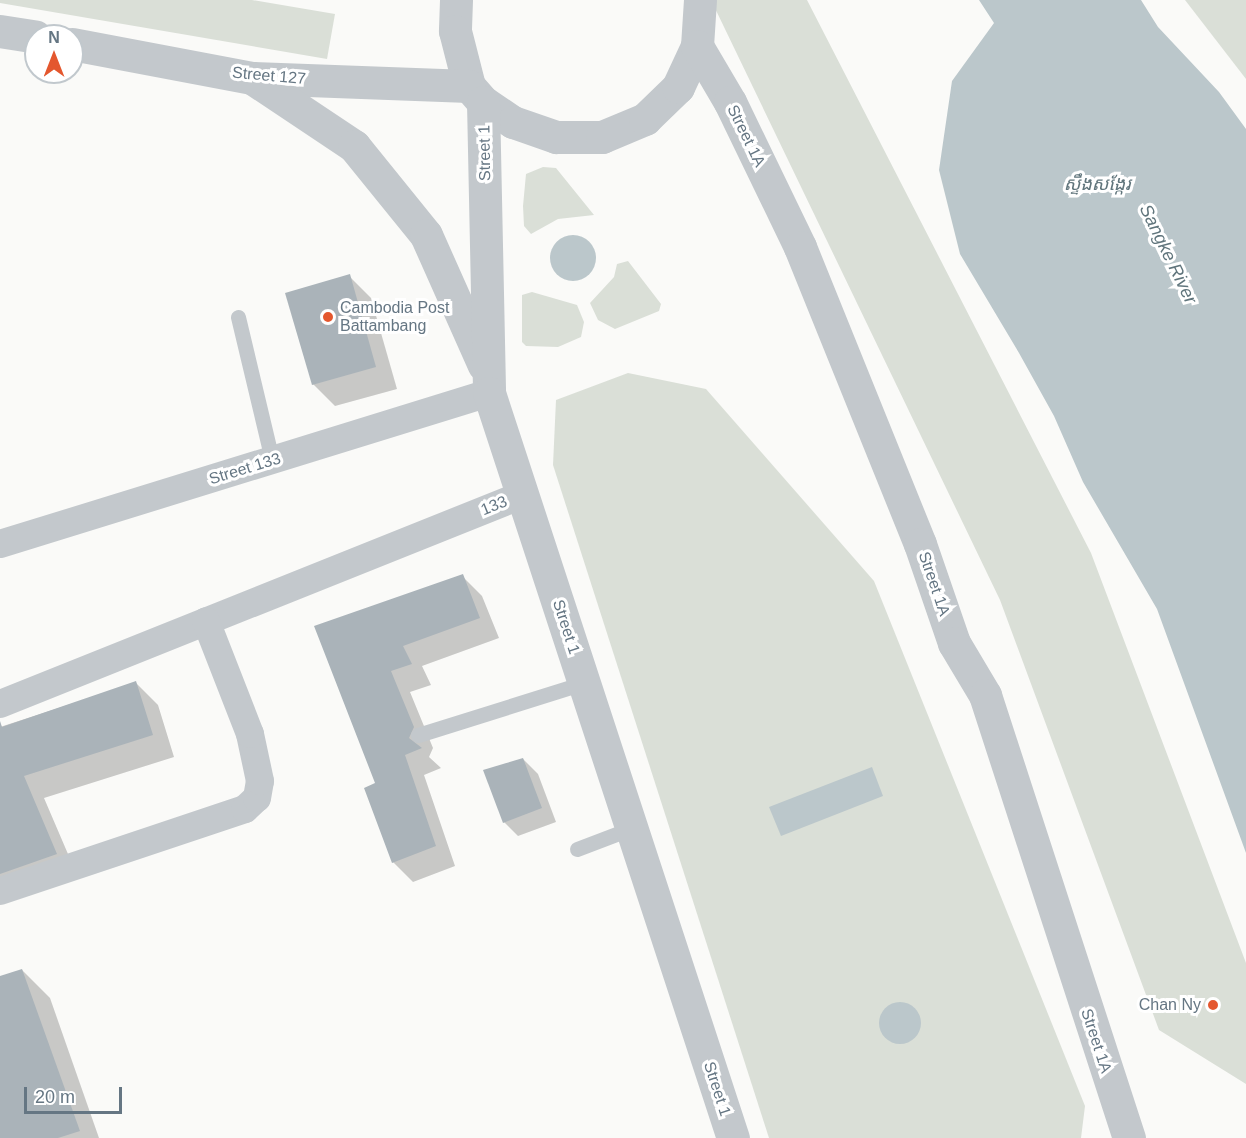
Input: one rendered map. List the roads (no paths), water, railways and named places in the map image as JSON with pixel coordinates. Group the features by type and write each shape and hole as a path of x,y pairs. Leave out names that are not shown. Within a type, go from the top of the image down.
{"street":[{"name":"Street 1","path":"456,0 456,41 476,94 489,386 522,495 732,1138"},
{"path":"476,94 513,122 556,137 602,137 645,119 678,87 697,46 700,0"},
{"path":"0,31 24,35"},
{"name":"Street 127","path":"84,46 252,78 476,94"},
{"name":"Street 1A","path":"697,46 730,102 800,247 920,544 954,643 985,695 1129,1138"},
{"path":"252,78 354,146 426,235 489,386"},
{"name":"Street 133","path":"0,544 272,460 489,386"},
{"name":"133","path":"0,704 522,495"},
{"path":"0,891 245,809 257,798 260,781 250,734 207,621"}],"lane":[{"path":"238,317 272,460"},
{"path":"418,735 584,683"},
{"path":"576,849 632,828"}],"water":[{"name":"ស្ទឹងសង្កែរ","path":"979,0 1141,0 1158,27 1219,92 1246,129 1246,853 1157,609 1083,482 1054,416 960,254 939,170 952,81 994,23"},
{"path":"573,235 589,242 596,258 589,274 573,281 557,274 550,258 557,242"},
{"path":"872,767 883,796 781,836 769,807"},
{"path":"900,1002 908,1003 915,1008 920,1015 920,1031 915,1038 908,1043 900,1044 892,1043 885,1038 880,1031 879,1023 880,1015 885,1008 892,1003"}],"place":[{"name":"Cambodia Post Battambang","path":"328,317"},
{"name":"Chan Ny","path":"1213,1005"}],"water label":[{"name":"Sangke River","path":"1168,254"}]}
